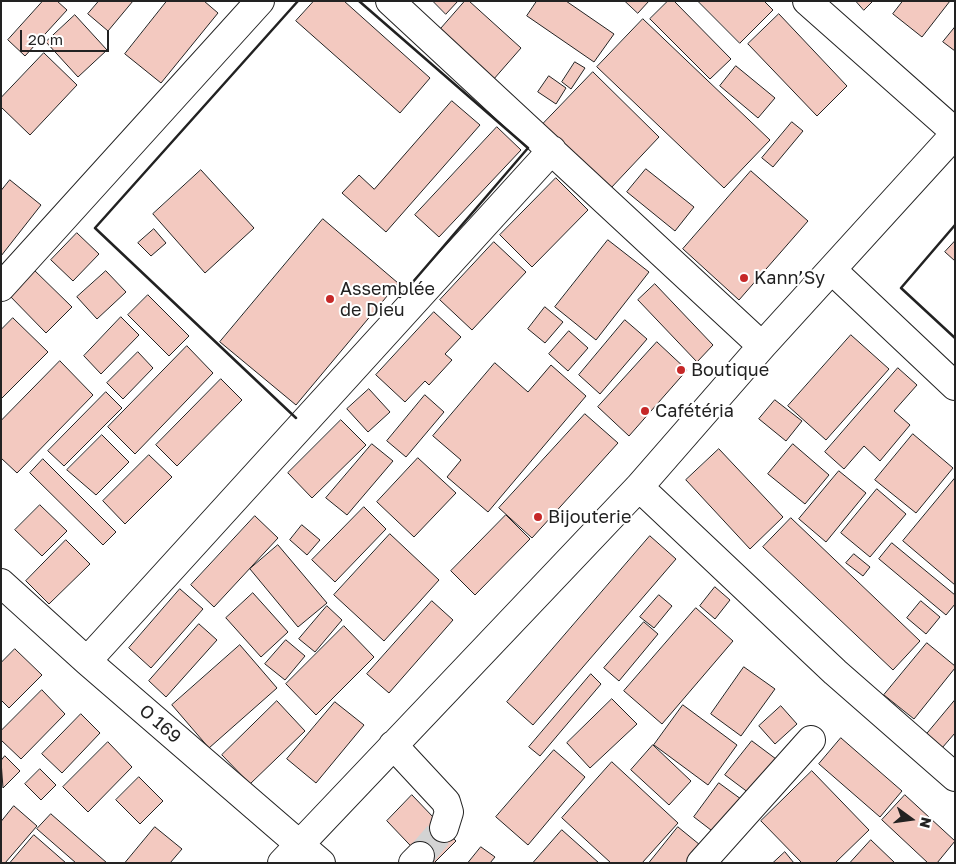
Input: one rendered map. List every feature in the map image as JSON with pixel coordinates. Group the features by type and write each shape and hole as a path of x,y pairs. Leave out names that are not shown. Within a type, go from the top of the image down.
{"street":[{"path":"1,287 260,1"},
{"path":"390,1 762,346"},
{"path":"290,854 639,487 762,346 955,133 807,1"},
{"path":"87,661 552,150"},
{"path":"832,270 955,386"},
{"path":"639,487 835,672 955,777"},
{"name":"O 169","path":"1,583 87,661 290,854 321,863"},
{"path":"700,863 811,740"},
{"path":"393,745 446,802 449,812 444,828"}],"building":[{"path":"43,1 57,1 67,10 25,56 8,40"},
{"path":"99,1 133,1 108,31 88,14"},
{"path":"167,1 204,1 218,13 161,83 125,54"},
{"path":"314,1 344,1 430,78 400,113 296,21"},
{"path":"433,1 458,1 446,14"},
{"path":"465,1 469,1 521,48 493,80 438,32"},
{"path":"537,1 566,1 614,34 594,62 527,16"},
{"path":"625,1 649,1 638,13"},
{"path":"668,1 674,1 731,59 710,79 650,19"},
{"path":"698,1 764,1 773,10 740,43"},
{"path":"856,1 873,1 864,10"},
{"path":"903,1 950,1 922,37 893,14"},
{"path":"779,14 847,86 817,116 748,44"},
{"path":"75,15 107,50 78,77 46,42"},
{"path":"643,19 770,140 724,188 597,67"},
{"path":"955,27 955,51 943,42"},
{"path":"44,53 77,85 30,135 1,107 1,98"},
{"path":"575,62 585,68 571,89 562,82"},
{"path":"736,66 775,98 758,118 720,86"},
{"path":"593,72 659,137 610,189 543,124"},
{"path":"549,76 566,88 556,104 538,92"},
{"path":"452,101 480,125 386,232 342,193 359,175 374,189"},
{"path":"792,122 803,131 773,167 762,158"},
{"path":"497,127 521,150 439,237 415,215"},
{"path":"646,169 694,207 675,231 627,192"},
{"path":"201,170 254,228 205,273 153,214"},
{"path":"751,171 808,221 739,300 683,249"},
{"path":"556,178 588,210 532,267 500,235"},
{"path":"10,180 41,205 1,256 1,191"},
{"path":"323,219 398,283 296,405 220,342"},
{"path":"154,229 166,243 151,256 138,243"},
{"path":"77,233 99,254 73,281 51,260"},
{"path":"608,240 649,272 596,340 555,307"},
{"path":"955,241 955,261 945,252"},
{"path":"494,242 526,272 472,330 440,300"},
{"path":"32,268 72,307 46,333 7,293"},
{"path":"106,271 126,292 97,319 77,297"},
{"path":"655,284 713,345 697,362 638,300"},
{"path":"148,295 189,336 169,356 128,315"},
{"path":"545,307 563,322 545,343 528,329"},
{"path":"434,312 461,337 445,354 452,360 429,385 425,381 405,402 376,375"},
{"path":"121,317 139,335 101,374 84,356"},
{"path":"13,318 48,352 1,399 1,330"},
{"path":"625,320 647,339 600,394 579,375"},
{"path":"569,331 588,348 568,371 549,354"},
{"path":"851,335 889,369 826,440 788,406"},
{"path":"657,342 687,370 629,436 598,407"},
{"path":"187,346 213,373 135,454 108,427"},
{"path":"138,352 153,368 123,399 107,383"},
{"path":"60,361 93,395 17,473 1,458 1,421"},
{"path":"495,363 528,392 551,365 586,396 488,512 447,477 461,460 433,436"},
{"path":"898,368 917,385 894,411 910,425 880,461 864,446 844,469 825,452"},
{"path":"221,379 242,400 177,466 156,445"},
{"path":"369,389 390,412 368,432 347,409"},
{"path":"106,392 122,408 64,466 48,451"},
{"path":"425,395 444,412 406,457 387,441"},
{"path":"775,400 802,421 786,441 759,419"},
{"path":"585,414 618,443 532,538 499,508"},
{"path":"341,420 366,445 312,498 288,473"},
{"path":"913,434 953,468 916,513 875,480"},
{"path":"102,435 129,462 96,495 67,470"},
{"path":"372,444 393,461 347,515 326,498"},
{"path":"793,444 829,475 805,504 768,474"},
{"path":"719,449 783,517 750,549 686,480"},
{"path":"149,455 172,477 125,524 103,501"},
{"path":"418,458 456,493 414,537 377,502"},
{"path":"43,459 116,532 103,545 30,473"},
{"path":"839,471 866,493 826,542 799,519"},
{"path":"955,478 955,585 903,541"},
{"path":"877,489 906,514 870,557 841,533"},
{"path":"40,505 67,531 42,556 15,530"},
{"path":"364,507 386,529 335,582 312,560"},
{"path":"506,515 530,539 475,595 451,571"},
{"path":"255,516 278,538 214,607 191,585"},
{"path":"791,518 920,641 893,670 763,547"},
{"path":"302,525 320,540 307,555 290,540"},
{"path":"390,534 439,580 384,641 334,595"},
{"path":"650,536 676,559 533,725 507,702"},
{"path":"66,540 90,564 49,604 26,581"},
{"path":"892,543 955,595 955,604 946,615 879,559"},
{"path":"278,545 327,603 298,627 250,569"},
{"path":"854,554 870,567 863,576 846,563"},
{"path":"715,587 730,600 715,619 700,606"},
{"path":"180,589 203,609 151,668 129,648"},
{"path":"253,593 288,632 261,657 226,618"},
{"path":"659,595 672,606 654,628 640,617"},
{"path":"432,601 453,620 389,693 367,674"},
{"path":"921,601 940,617 926,634 907,618"},
{"path":"327,606 342,620 315,652 299,639"},
{"path":"696,608 733,641 662,724 624,691"},
{"path":"644,622 658,634 619,681 604,668"},
{"path":"199,624 217,640 166,697 149,681"},
{"path":"344,626 374,657 316,715 286,684"},
{"path":"286,640 305,656 285,680 265,664"},
{"path":"927,643 955,668 914,719 884,695"},
{"path":"240,645 277,688 209,748 172,705"},
{"path":"15,649 42,675 9,708 1,700 1,663"},
{"path":"744,667 775,689 741,736 711,714"},
{"path":"591,674 601,684 540,756 529,747"},
{"path":"42,690 65,714 21,759 1,740 1,731"},
{"path":"612,699 637,724 590,768 567,743"},
{"path":"955,700 955,733 942,748 926,735"},
{"path":"277,701 305,731 250,784 222,755"},
{"path":"335,702 364,725 316,783 287,759"},
{"path":"683,705 737,745 708,785 654,745"},
{"path":"781,706 797,724 775,744 759,726"},
{"path":"81,714 100,733 62,773 42,754"},
{"path":"841,738 902,791 880,817 819,764"},
{"path":"752,741 780,762 753,796 725,775"},
{"path":"108,742 132,767 88,812 63,787"},
{"path":"653,745 691,781 669,805 631,770"},
{"path":"554,750 585,777 528,845 496,817"},
{"path":"5,756 20,771 3,788 1,761"},
{"path":"612,762 678,823 642,863 611,863 562,818"},
{"path":"40,769 56,785 41,800 25,784"},
{"path":"812,771 869,830 835,863 802,863 761,821"},
{"path":"139,777 163,801 140,824 116,800"},
{"path":"719,783 745,802 720,837 694,817"},
{"path":"412,795 456,841 434,863 427,863 387,821"},
{"path":"905,795 955,841 937,863 928,863 882,820"},
{"path":"14,806 37,826 5,863 1,863 1,822"},
{"path":"51,814 107,863 76,863 37,829"},
{"path":"155,827 182,849 170,863 125,863"},
{"path":"678,827 705,849 694,863 649,863"},
{"path":"562,830 599,863 533,863"},
{"path":"34,835 66,863 10,863"},
{"path":"871,840 895,863 850,863"},
{"path":"481,847 495,857 490,863 468,863"},
{"path":"785,852 794,863 773,863"}],"tunnel":[{"path":"420,856 444,828"}],"wall":[{"path":"296,418 95,228 298,1"},
{"path":"359,1 528,148 400,297"},
{"path":"955,225 901,288 955,338"}],"place":[{"name":"Kann’Sy","path":"744,278"},
{"name":"Assemblée de Dieu","path":"330,299"},
{"name":"Boutique","path":"681,370"},
{"name":"Cafétéria","path":"645,411"},
{"name":"Bijouterie","path":"538,517"}]}
